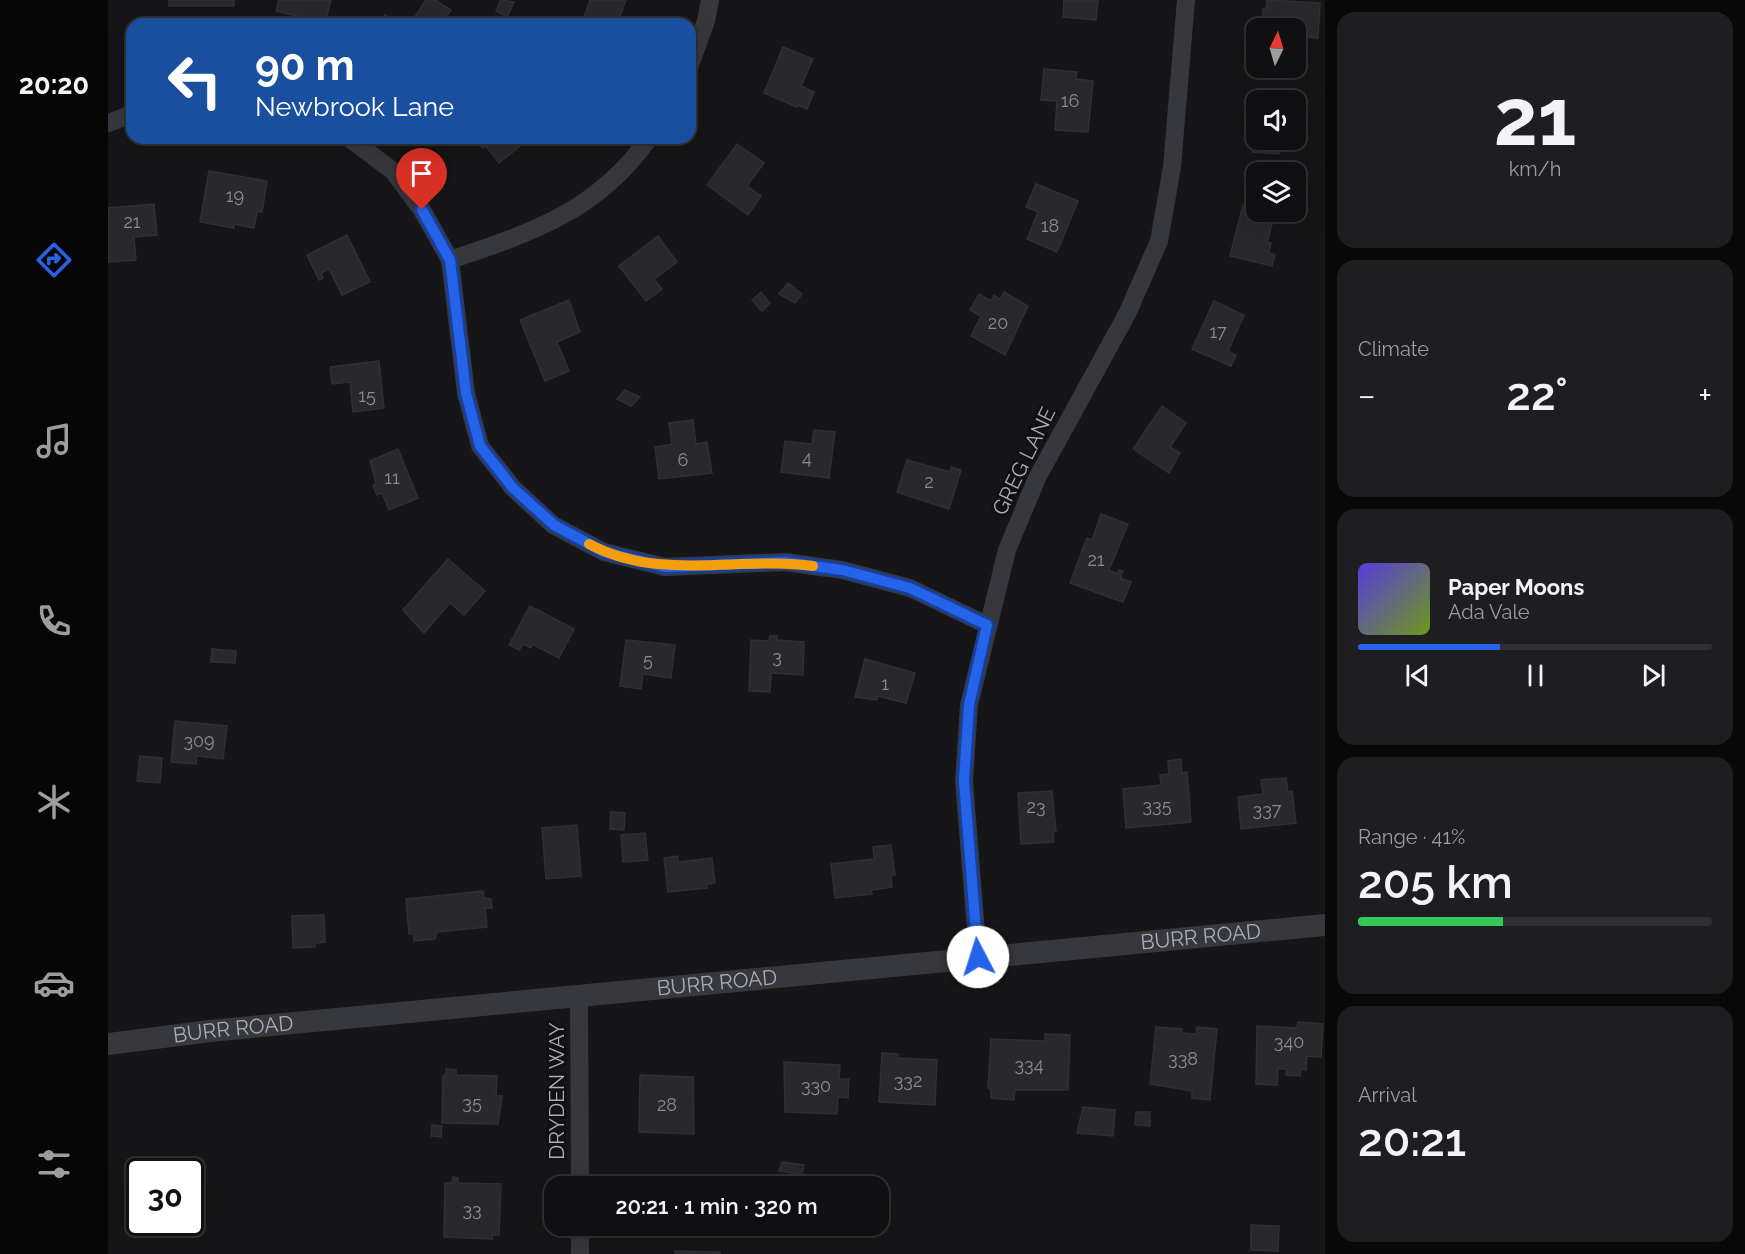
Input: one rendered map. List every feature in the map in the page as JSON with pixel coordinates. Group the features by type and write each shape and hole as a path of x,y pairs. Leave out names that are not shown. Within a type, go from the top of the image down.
{"street":[{"path":"696,48 706,21 710,0"},
{"name":"GREG LANE","path":"978,957 964,781 969,705 1007,550 1037,478 1127,315 1158,241 1172,166 1185,0"},
{"path":"108,123 126,116"},
{"path":"357,144 393,171 422,210 450,260 466,393 480,446 513,488 554,525 604,552 665,567 785,562 842,570 910,588 987,625"},
{"path":"450,260 526,234 582,206 633,160 645,144"},
{"name":"BURR ROAD","path":"108,1044 210,1030 1325,925"},
{"name":"DRYDEN WAY","path":"579,996 580,1176"},
{"path":"580,1236 580,1254"}],"building":[{"path":"169,0 234,0 234,6 169,6"},
{"path":"279,0 331,0 326,18 305,18 276,11"},
{"path":"426,0 435,0 451,10 445,18 414,18"},
{"path":"501,0 514,2 507,17 496,11"},
{"path":"590,0 626,0 619,18 584,18"},
{"path":"1064,0 1098,0 1096,20 1063,17"},
{"path":"1267,0 1320,3 1318,38 1306,37 1306,18 1263,18 1263,9 1266,9"},
{"path":"783,47 813,59 801,86 814,92 807,109 764,93"},
{"path":"1044,69 1077,72 1076,79 1093,81 1088,132 1055,130 1057,101 1041,100"},
{"path":"480,144 522,144 499,163 486,146 483,148"},
{"path":"737,144 764,163 747,186 761,196 748,215 707,185"},
{"path":"1252,150 1279,150 1279,154 1252,152"},
{"path":"209,171 267,181 262,212 257,211 254,228 234,224 234,228 200,222"},
{"path":"1036,184 1078,201 1057,252 1027,239 1038,212 1026,207"},
{"path":"154,204 157,235 134,237 136,260 108,262 108,208"},
{"path":"1243,205 1246,206 1246,222 1273,222 1267,242 1271,243 1269,253 1275,255 1272,266 1230,256"},
{"path":"347,235 370,282 342,295 329,269 321,273 323,278 319,280 307,255"},
{"path":"658,236 677,262 654,279 662,289 646,301 619,266"},
{"path":"788,283 802,294 795,303 779,294"},
{"path":"761,292 770,303 762,311 752,300"},
{"path":"1004,292 1028,306 1005,355 971,336 981,316 970,310 979,294 991,301 994,295 1000,299"},
{"path":"569,300 580,332 557,342 569,371 545,381 520,320"},
{"path":"1214,301 1244,315 1228,351 1236,355 1231,366 1192,349"},
{"path":"379,361 384,408 353,412 350,382 332,384 330,367"},
{"path":"625,390 640,397 631,406 617,399"},
{"path":"1162,406 1186,423 1170,447 1180,453 1169,473 1133,449"},
{"path":"693,420 696,444 707,442 712,473 659,479 655,447 672,444 669,423"},
{"path":"814,430 835,432 829,478 781,472 785,441 812,444"},
{"path":"398,449 418,498 389,510 382,493 377,495 373,486 376,483 370,461"},
{"path":"907,460 950,472 951,467 961,470 949,509 897,492"},
{"path":"1101,514 1128,524 1109,570 1118,574 1119,570 1123,571 1120,578 1131,582 1123,602 1070,583 1087,538 1092,540"},
{"path":"448,559 485,591 464,615 450,603 424,633 403,610"},
{"path":"530,606 574,629 559,658 532,644 531,648 523,644 519,650 509,645"},
{"path":"770,636 777,636 777,640 804,642 803,675 771,673 770,692 749,691 751,640 769,641"},
{"path":"626,640 675,645 671,678 643,674 641,689 620,686"},
{"path":"212,649 236,651 235,663 211,662"},
{"path":"865,659 915,673 906,703 878,696 877,700 855,697"},
{"path":"175,721 227,726 223,759 197,756 196,764 171,762"},
{"path":"140,756 162,758 160,783 137,781"},
{"path":"1181,759 1182,773 1187,772 1191,822 1126,828 1123,789 1161,785 1160,775 1169,774 1168,761"},
{"path":"1286,778 1288,792 1292,791 1296,823 1241,829 1238,797 1263,794 1261,780"},
{"path":"1052,791 1056,831 1053,832 1054,842 1021,844 1018,793"},
{"path":"611,812 625,813 624,830 610,829"},
{"path":"577,825 581,876 546,879 542,828"},
{"path":"645,833 648,860 623,862 621,835"},
{"path":"891,845 895,875 891,876 892,887 871,890 872,894 835,898 831,864 874,859 873,847"},
{"path":"678,856 678,862 712,858 715,883 707,884 707,888 668,892 664,858"},
{"path":"483,891 484,898 491,899 492,908 485,908 487,927 437,932 435,939 414,941 414,934 409,934 406,899"},
{"path":"324,915 325,942 315,943 315,947 293,948 292,916"},
{"path":"1298,1022 1323,1024 1321,1057 1307,1056 1306,1070 1301,1069 1300,1076 1286,1075 1286,1069 1278,1069 1277,1085 1256,1084 1257,1026 1297,1028"},
{"path":"1156,1027 1182,1029 1182,1033 1196,1034 1197,1027 1217,1029 1210,1100 1192,1098 1192,1091 1150,1084"},
{"path":"1045,1034 1070,1035 1068,1090 1015,1090 1014,1100 991,1098 991,1089 988,1088 991,1039 1045,1041"},
{"path":"882,1053 898,1054 898,1058 937,1060 935,1105 879,1102"},
{"path":"784,1062 840,1065 839,1079 849,1079 848,1098 838,1097 837,1114 785,1112"},
{"path":"446,1069 456,1070 456,1075 497,1076 496,1096 502,1096 498,1124 442,1123 443,1076 446,1074"},
{"path":"640,1075 693,1077 694,1134 639,1132"},
{"path":"1083,1107 1115,1110 1113,1136 1077,1133"},
{"path":"1136,1112 1150,1112 1150,1126 1135,1125"},
{"path":"432,1125 442,1126 441,1137 431,1136"},
{"path":"782,1162 804,1165 802,1175 779,1171"},
{"path":"453,1177 458,1178 458,1183 501,1184 499,1235 492,1235 492,1239 444,1237 445,1183 452,1183"},
{"path":"1251,1225 1279,1226 1278,1251 1251,1250"},
{"path":"675,1251 720,1252 720,1254 675,1254"}],"slow traffic":[{"path":"589,544 604,552 665,567 785,562 813,566"}],"route":[{"path":"422,210 450,260 466,393 480,446 513,488 554,525 604,552 665,567 785,562 842,570 910,588 987,625 969,705 964,781 978,957"}]}
